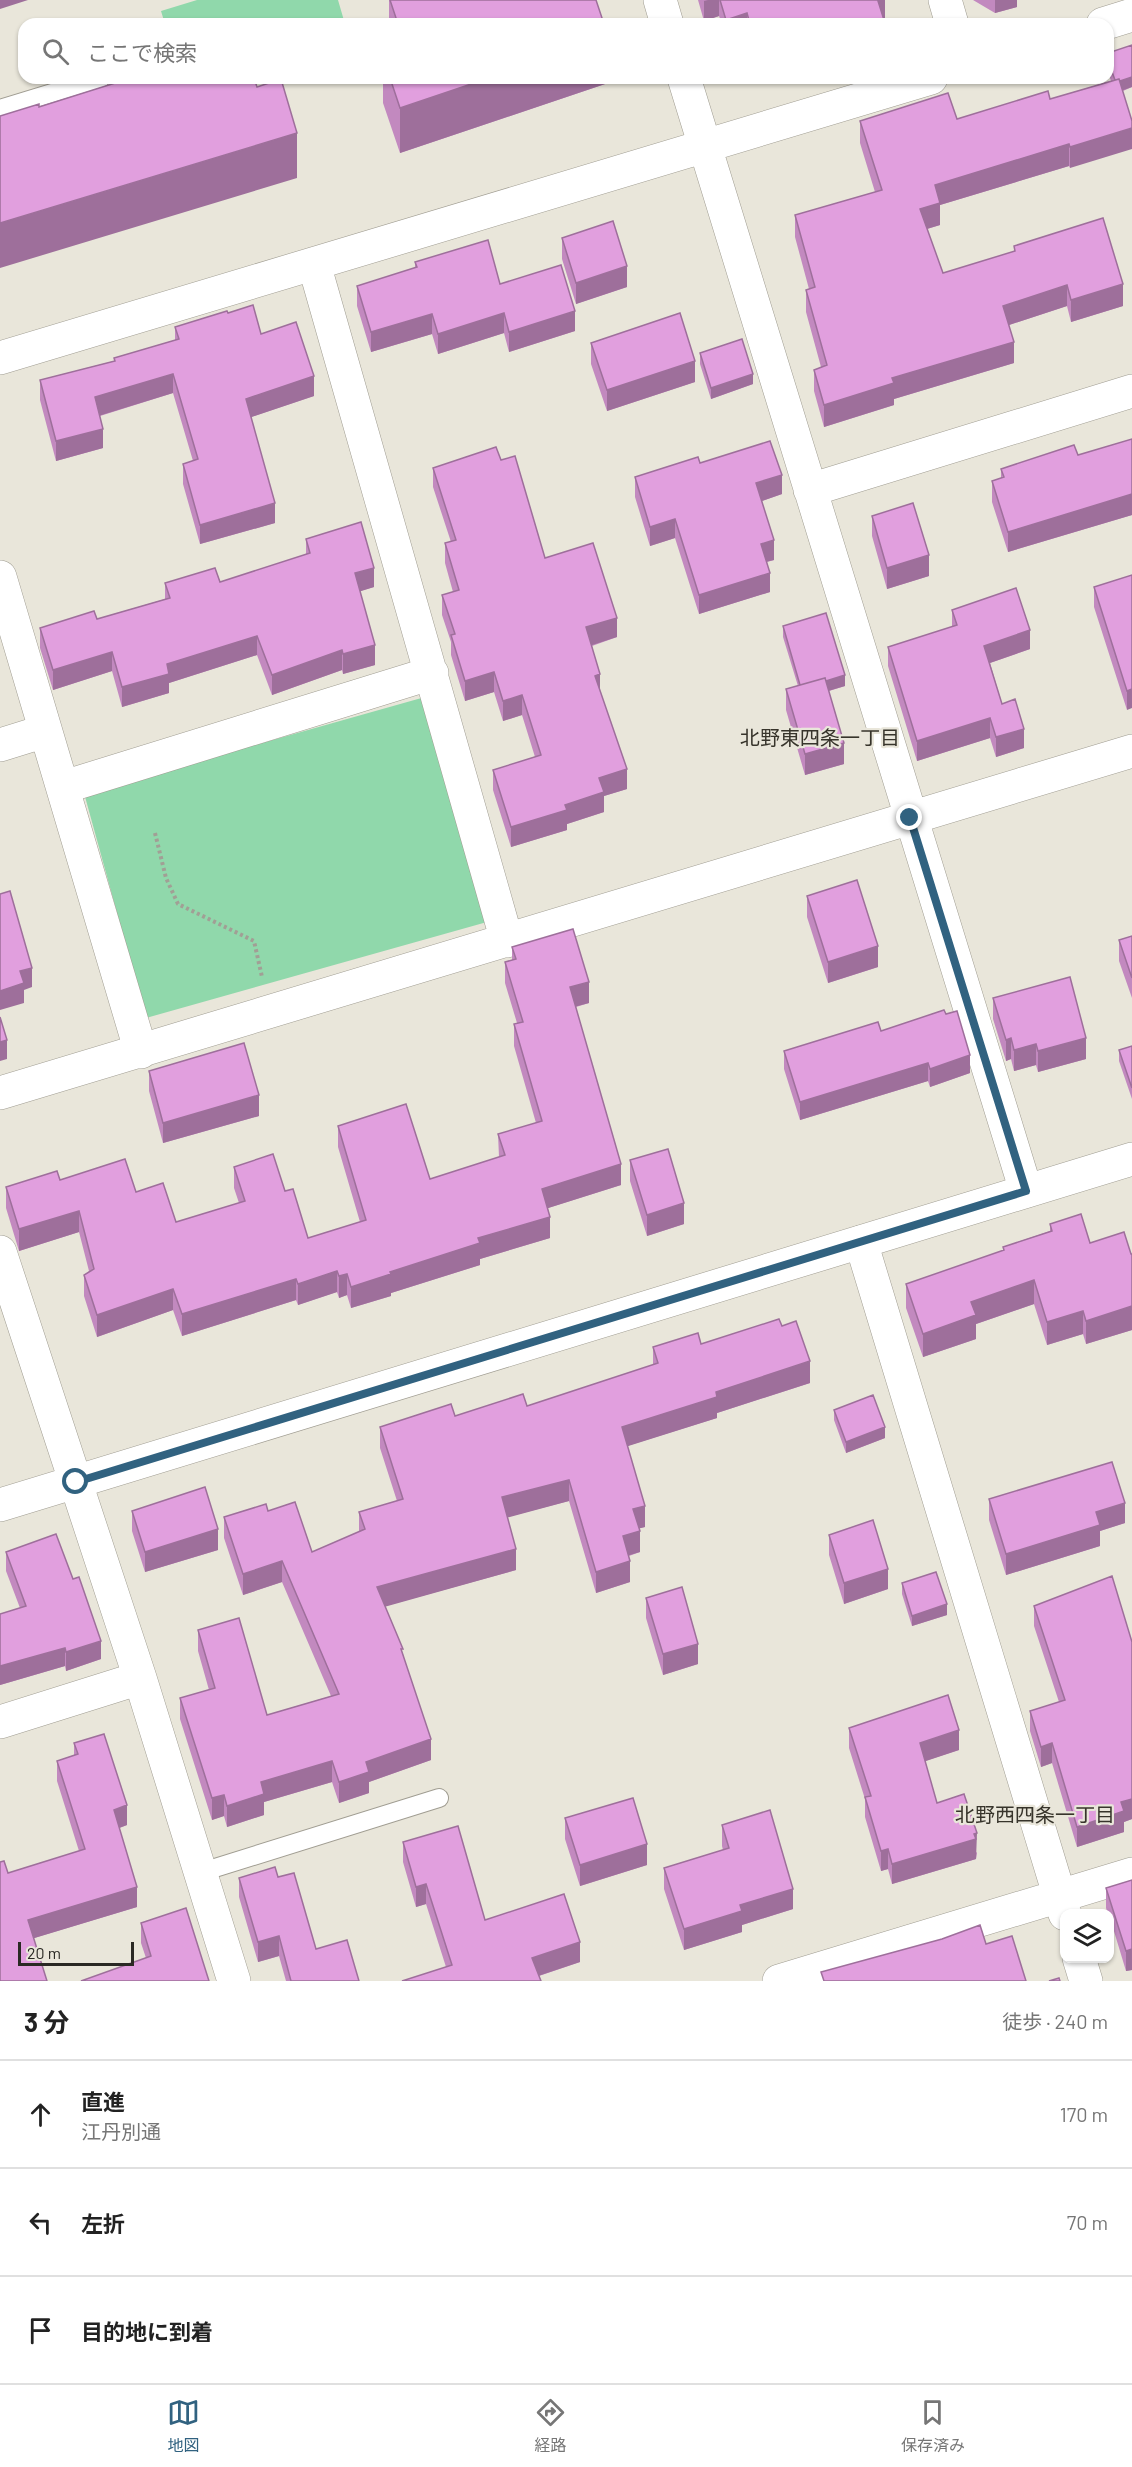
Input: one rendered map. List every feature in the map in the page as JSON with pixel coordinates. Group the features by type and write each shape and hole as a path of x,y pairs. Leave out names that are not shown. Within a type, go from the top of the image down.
{"street":[{"path":"660,0 665,18"},
{"path":"945,0 950,18"},
{"path":"1114,21 1132,15"},
{"path":"686,84 1026,1191"},
{"path":"0,358 911,84"},
{"path":"314,264 507,940"},
{"path":"810,490 1132,391"},
{"path":"0,577 141,1052"},
{"path":"64,787 432,673"},
{"path":"0,745 45,731"},
{"path":"0,1093 1132,751"},
{"path":"0,1505 1132,1159"},
{"path":"861,1242 1062,1905"},
{"path":"0,1252 140,1678 234,1981"},
{"path":"0,1722 140,1678"},
{"path":"779,1981 1062,1905 1132,1874"},
{"path":"1080,1963 1086,1981"}],"lane":[{"path":"0,109 81,84"},
{"path":"202,1872 439,1798"}],"path":[{"path":"155,833 166,878 178,904 254,941 273,1012"}],"green space":[{"path":"197,0 338,0 343,18 163,18 161,11"},
{"path":"425,697 487,922 146,1018 84,793"}],"building":[{"path":"390,0 596,0 602,18 396,18"},
{"path":"720,0 879,0 883,18 748,18 747,13 725,18"},
{"path":"1132,45 1132,77 1120,81 1115,80 1114,51"},
{"path":"1119,79 1132,128 1070,147 1069,144 935,185 940,203 920,209 943,273 1015,251 1014,246 1103,218 1123,284 1071,300 1067,285 1003,306 1014,342 892,378 894,383 824,405 814,370 827,365 806,290 815,287 795,215 882,190 860,121 948,93 957,119 1048,91 1050,99 1102,84 1114,84 1114,80"},
{"path":"112,84 256,84 257,87 266,84 282,84 297,133 0,223 0,116 39,104 39,107"},
{"path":"392,84 471,84 400,108"},
{"path":"613,221 627,266 576,283 562,238"},
{"path":"488,240 500,284 561,265 575,311 509,332 504,313 438,334 432,314 371,332 357,286 417,267 415,262"},
{"path":"253,305 261,334 296,322 314,376 246,399 275,503 200,525 183,464 198,459 173,374 95,397 103,429 56,441 40,380 115,361 114,358 179,339 175,327"},
{"path":"680,313 695,361 607,390 591,343"},
{"path":"742,339 753,374 711,388 700,353"},
{"path":"1132,439 1132,494 1008,532 992,481 1004,477 1001,469 1074,445 1078,455"},
{"path":"770,441 782,475 756,483 774,540 761,544 770,573 699,595 675,519 650,527 635,477 698,457 700,463"},
{"path":"496,447 501,460 515,456 545,558 593,543 617,618 586,627 600,674 595,676 627,769 599,778 604,792 565,805 567,810 511,827 493,770 541,755 522,695 503,701 494,672 465,681 451,635 455,634 442,595 459,590 445,543 456,540 433,468"},
{"path":"913,503 929,555 887,568 872,516"},
{"path":"361,522 374,568 355,573 375,645 343,654 342,650 272,675 257,636 167,664 169,674 122,687 112,652 53,670 40,628 94,611 97,619 170,598 165,583 215,568 220,582 310,553 306,539"},
{"path":"1132,575 1132,689 1127,691 1094,587"},
{"path":"1016,588 1030,630 984,646 1002,704 1015,699 1024,729 996,737 990,718 917,741 888,647 957,625 952,610"},
{"path":"826,613 845,675 800,685 783,626"},
{"path":"825,678 844,743 805,754 786,689"},
{"path":"857,880 878,946 828,962 807,896"},
{"path":"10,891 32,968 20,971 24,983 0,991 0,894"},
{"path":"573,929 589,982 570,987 621,1164 542,1189 550,1217 478,1238 480,1243 351,1287 347,1274 339,1276 337,1271 298,1284 296,1279 182,1314 173,1289 97,1315 84,1275 94,1269 79,1211 19,1229 6,1187 57,1171 60,1180 125,1159 136,1192 163,1183 176,1222 245,1201 234,1167 273,1154 285,1191 293,1189 308,1238 366,1220 338,1126 406,1104 430,1179 505,1155 498,1134 542,1121 514,1024 523,1022 505,962 516,959 512,947"},
{"path":"1132,936 1132,978 1119,940"},
{"path":"1070,977 1086,1038 1038,1051 1036,1044 1014,1050 1011,1038 1006,1040 993,998"},
{"path":"944,1010 946,1014 957,1011 970,1055 930,1069 928,1063 800,1102 784,1051 878,1022 881,1031"},
{"path":"0,1017 7,1040 0,1042"},
{"path":"244,1043 259,1095 163,1123 149,1071"},
{"path":"1132,1046 1132,1088 1119,1050"},
{"path":"668,1149 684,1203 647,1215 630,1160"},
{"path":"1081,1214 1090,1243 1124,1232 1132,1254 1132,1306 1086,1321 1083,1311 1047,1322 1034,1280 971,1302 976,1315 923,1334 906,1284 1052,1231 1050,1224"},
{"path":"779,1319 782,1326 796,1321 810,1361 716,1392 717,1397 622,1427 645,1506 633,1509 640,1531 623,1536 630,1561 596,1572 569,1480 502,1497 516,1549 377,1587 403,1649 401,1649 431,1739 366,1762 369,1772 339,1782 332,1761 261,1782 264,1794 227,1806 224,1795 212,1798 180,1698 215,1688 198,1630 239,1618 267,1715 339,1694 282,1561 243,1574 224,1517 266,1504 268,1511 295,1502 312,1552 365,1529 359,1512 403,1499 380,1427 451,1404 455,1416 523,1394 527,1406 658,1363 653,1347 698,1333 701,1344"},
{"path":"873,1395 885,1427 846,1442 834,1410"},
{"path":"1112,1462 1125,1503 1096,1512 1100,1525 1006,1554 989,1499"},
{"path":"205,1487 218,1529 145,1552 132,1511"},
{"path":"873,1520 888,1569 844,1583 829,1535"},
{"path":"56,1534 73,1579 79,1577 101,1641 66,1652 65,1648 0,1666 0,1614 26,1606 6,1552"},
{"path":"936,1572 947,1604 912,1616 902,1583"},
{"path":"1112,1576 1132,1642 1132,1799 1121,1802 1124,1811 1077,1827 1052,1743 1041,1747 1030,1711 1065,1700 1034,1606"},
{"path":"682,1587 698,1644 663,1654 646,1598"},
{"path":"948,1695 959,1730 920,1743 937,1803 964,1794 977,1833 974,1834 976,1839 892,1864 888,1849 881,1851 865,1797 871,1796 849,1728"},
{"path":"104,1734 127,1805 114,1810 137,1887 28,1920 47,1981 0,1981 0,1862 4,1861 8,1873 85,1849 57,1761 78,1754 74,1743"},
{"path":"633,1798 647,1844 580,1865 565,1818"},
{"path":"770,1810 793,1889 740,1905 742,1911 684,1929 664,1868 729,1848 722,1825"},
{"path":"458,1826 485,1920 564,1894 580,1942 532,1958 541,1981 402,1981 452,1965 426,1884 416,1887 403,1842"},
{"path":"275,1867 278,1877 294,1873 316,1949 347,1940 359,1981 291,1981 279,1936 258,1942 239,1878"},
{"path":"1132,1880 1132,1949 1126,1951 1106,1888"},
{"path":"186,1908 209,1981 81,1981 151,1956 141,1923"},
{"path":"980,1925 986,1944 1012,1936 1026,1981 824,1981 821,1972 942,1939"}],"district":[{"name":"北野東四条一丁目","path":"820,737"},
{"name":"北野西四条一丁目","path":"1035,1814"}],"route":[{"path":"76,1482 1026,1191 910,818"}]}
